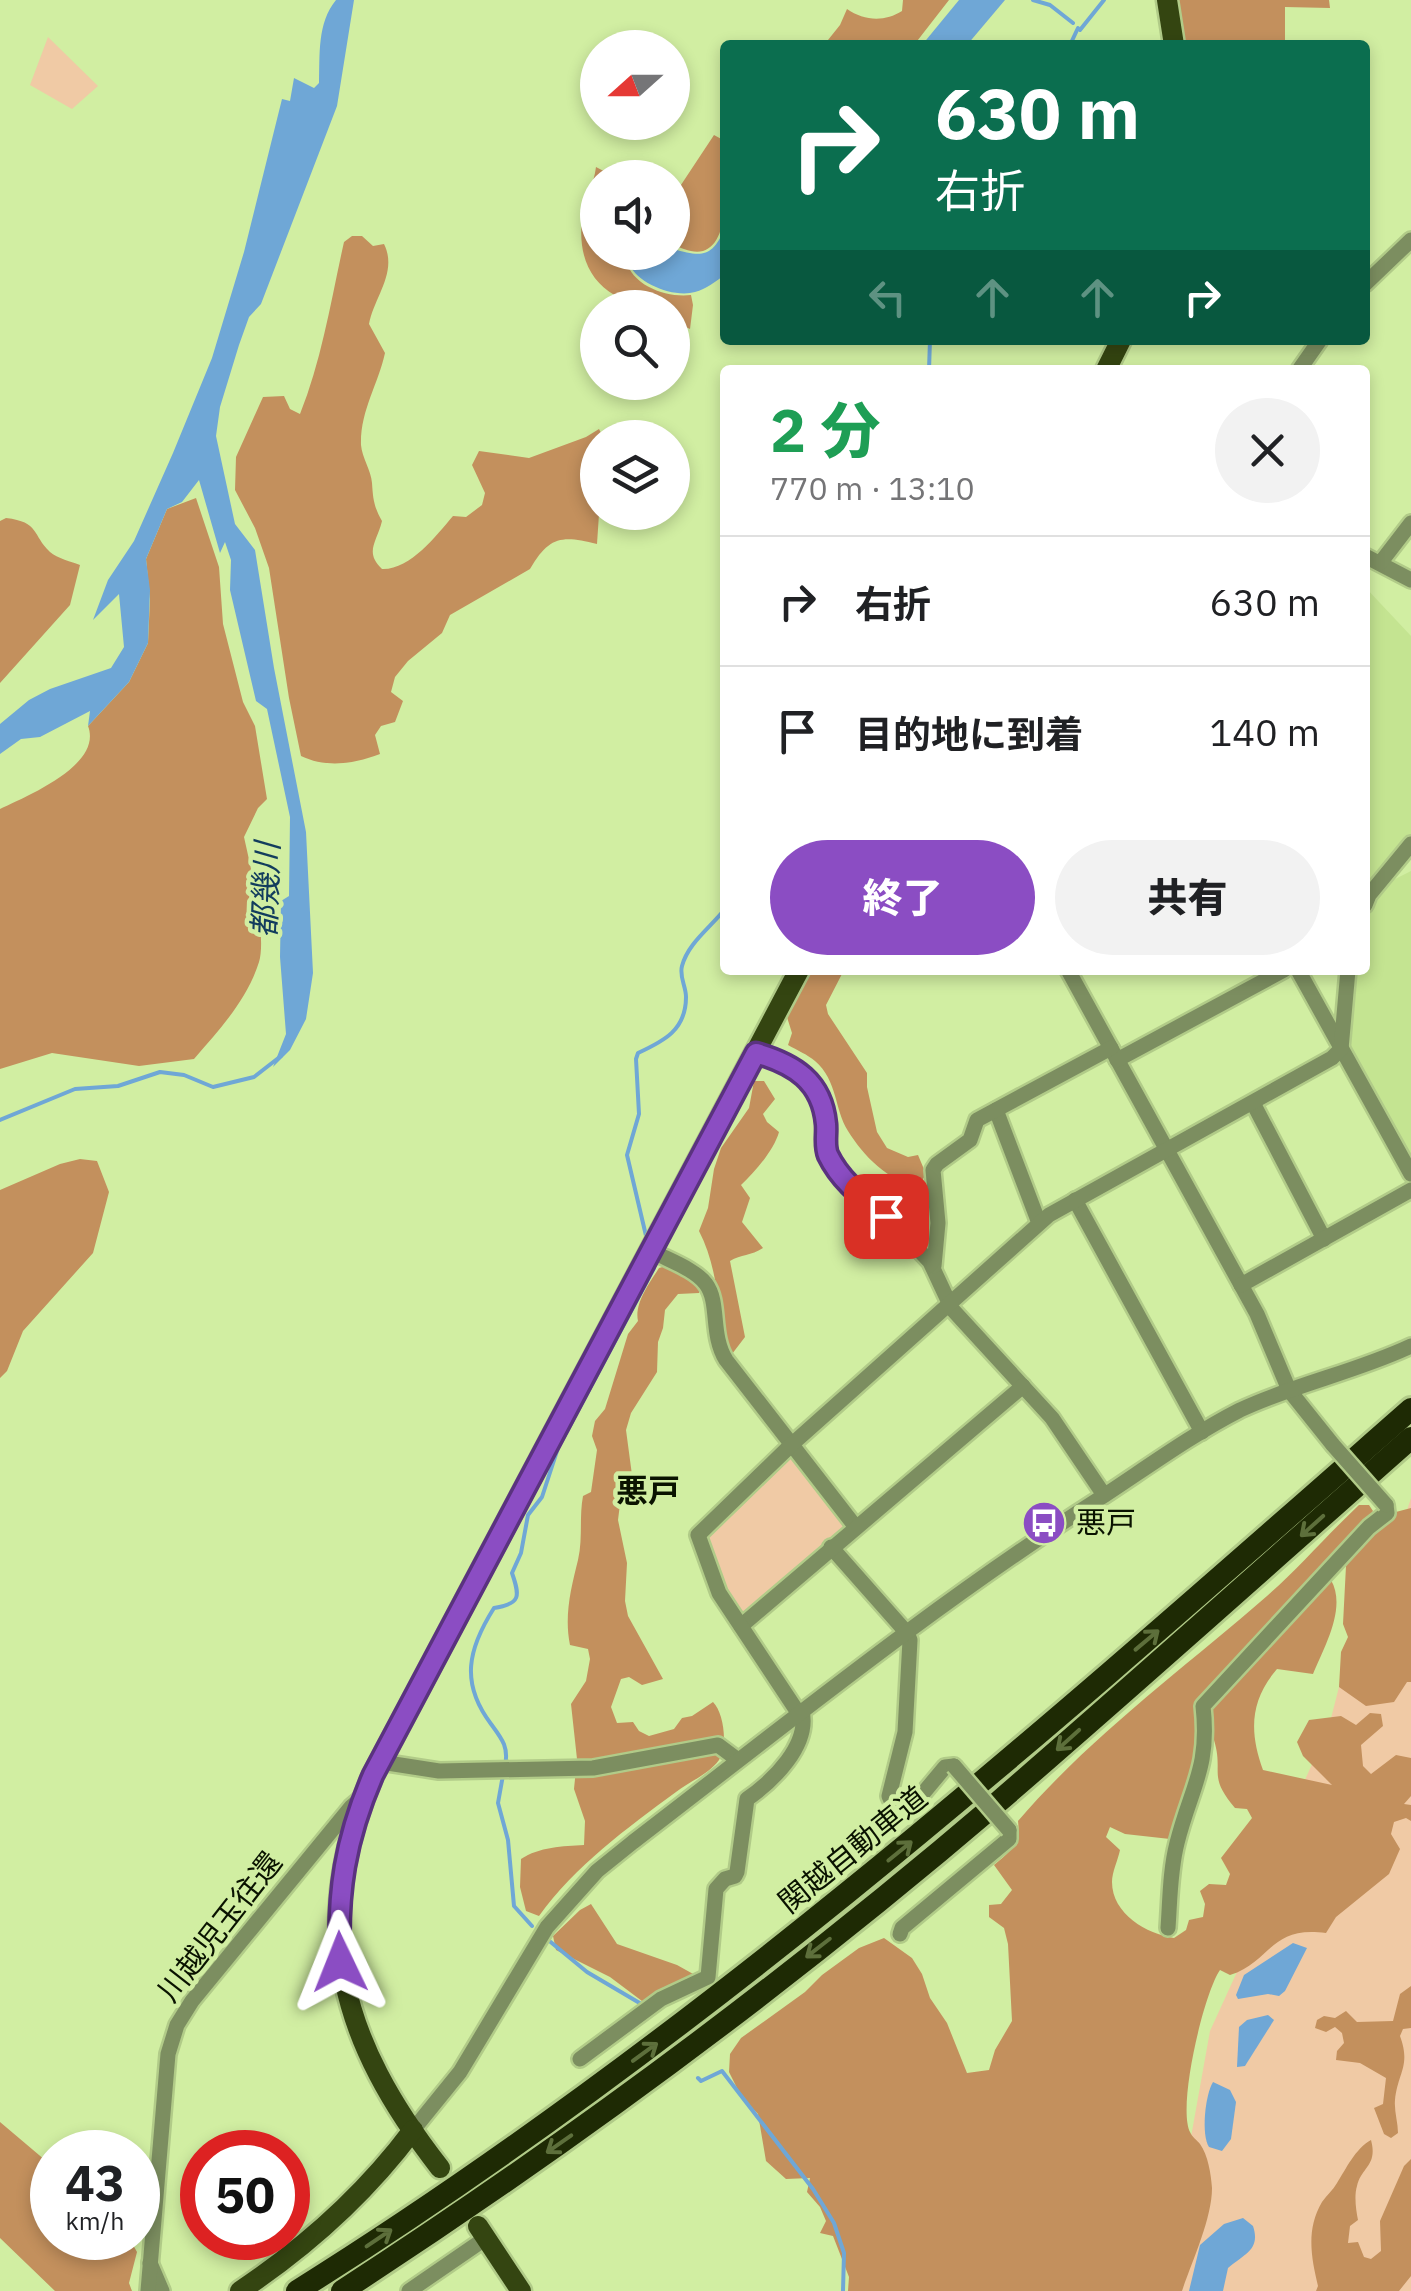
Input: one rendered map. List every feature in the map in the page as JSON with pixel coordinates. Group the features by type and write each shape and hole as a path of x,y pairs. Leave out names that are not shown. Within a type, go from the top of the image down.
{"highway":[{"name":"関越自動車道","path":"296,2291 461,2184 570,2107 797,1934 923,1833 1272,1534 1411,1409"},
{"name":"関越自動車道","path":"342,2291 583,2128 879,1900 996,1804 1411,1438"}],"main road":[{"path":"1168,0 1173,40"},
{"path":"440,2168 375,2070 361,2041 340,1962 338,1907 343,1864 364,1796 380,1762 797,975"},
{"path":"240,2291 301,2246 358,2195 413,2130"},
{"path":"482,2232 521,2291"}],"street":[{"path":"1370,279 1411,240"},
{"path":"1411,523 1373,559 1411,580"},
{"path":"1370,894 1411,844"},
{"path":"1073,975 1241,1285 1272,1346 1288,1390 1386,1505 1388,1513 1369,1527 1202,1706 1206,1739 1200,1777 1178,1843 1168,1928"},
{"path":"934,1266 938,1223 933,1170 970,1140 977,1120 1274,975"},
{"path":"1301,975 1411,1174"},
{"path":"580,2060 661,1999 708,1977 716,1889 724,1878 737,1872 747,1800 779,1772 800,1739 805,1722 714,1581 698,1535 790,1446 1039,1223 1332,1058 1341,1049 1348,975"},
{"path":"756,1053 787,1062 806,1077 822,1099 826,1147 851,1188 886,1216 934,1266 948,1303 1052,1418 1104,1494"},
{"path":"1253,1103 1324,1239"},
{"path":"996,1110 1039,1223"},
{"path":"1241,1285 1411,1190"},
{"path":"1075,1200 1202,1432"},
{"path":"652,1251 707,1285 712,1296 717,1346 790,1446 856,1526"},
{"path":"413,2130 460,2072 529,1953 596,1871 907,1632 1104,1494 1240,1410 1411,1346"},
{"path":"741,1626 1024,1386"},
{"path":"831,1547 907,1632 912,1649 905,1732 889,1796 895,1808 914,1802 945,1767 954,1766 1009,1830 1009,1838 902,1928 900,1934"},
{"path":"380,1762 439,1771 593,1768 718,1745 738,1760"},
{"name":"川越児玉往還","path":"160,2141 168,2054 177,2025 192,2000 364,1796"},
{"path":"409,2291 482,2232"},
{"path":"149,2260 162,2291"},
{"name":"川越児玉往還","path":"148,2291 149,2260"}],"shaded area":[{"path":"903,0 949,0 918,40 828,40 847,9 875,19 902,11"},
{"path":"1176,0 1329,0 1330,8 1285,7 1285,40 1182,40"},
{"path":"48,37 98,86 72,109 30,85"},
{"path":"714,135 720,138 720,234 703,251 691,251 690,171"},
{"path":"352,236 362,236 373,246 384,244 388,254 387,274 369,324 385,353 361,433 374,503 382,521 373,552 382,569 403,564 453,516 466,517 482,505 485,493 472,465 479,451 529,458 580,439 580,530 598,530 597,544 565,539 550,544 530,569 450,615 442,633 395,677 391,692 403,701 395,722 381,726 375,735 380,754 330,763 301,756 269,568 255,528 235,490 236,457 263,397 284,396 290,409 300,414 320,351 344,242"},
{"path":"590,270 631,270 656,290 608,290"},
{"path":"196,498 219,567 223,624 243,702 255,726 267,799 258,808 244,837 259,918 259,962 240,1001 194,1059 139,1066 52,1053 0,1069 0,809 60,777 84,754 90,740 88,726 129,682 148,643 150,599 146,559 167,509"},
{"path":"6,518 30,526 50,552 80,565 70,605 0,683 0,521"},
{"path":"1370,592 1411,636 1411,836 1370,885"},
{"path":"1411,871 1411,1165 1347,1047 1354,975 1370,975 1370,914 1389,882"},
{"path":"804,975 841,975 826,1005 828,1014 867,1073 877,1132 887,1148 908,1157 918,1155 926,1174 920,1184 888,1174 854,1140 822,1069 788,1045 792,1033 786,1014"},
{"path":"754,1081 764,1081 775,1099 763,1114 779,1132 763,1160 741,1185 750,1198 742,1222 763,1248 730,1261 745,1337 732,1354 727,1354 714,1275 699,1231 721,1148 749,1108"},
{"path":"80,1159 97,1161 109,1192 93,1253 23,1331 7,1371 0,1378 0,1190"},
{"path":"666,1266 690,1276 700,1287 699,1293 678,1294 665,1310 657,1372 631,1413 626,1430 632,1475 623,1480 618,1520 627,1563 628,1616 663,1679 642,1685 629,1677 621,1679 611,1707 617,1723 633,1722 649,1736 674,1729 682,1718 713,1702 722,1721 723,1747 715,1765 603,1849 539,1916 526,1911 520,1887 521,1859 543,1850 584,1845 585,1821 574,1789 577,1759 571,1704 586,1681 590,1659 588,1649 570,1645 568,1623 583,1496 591,1492 597,1450 592,1436 595,1421 605,1409 628,1334 638,1321 647,1286 659,1268"},
{"path":"790,1454 847,1528 743,1617 718,1578 705,1540"},
{"path":"1411,1498 1411,2291 1134,2291 1179,2204 1210,2031 1252,1939 1292,1809 1329,1726 1358,1613 1397,1541"},
{"path":"1359,1505 1369,1505 1373,1511 1366,1522 1249,1654 1198,1700 1203,1729 1195,1746 1197,1781 1170,1839 1125,1834 1110,1827 1106,1837 1120,1850 1112,1878 1124,1913 1153,1932 1174,1938 1186,1930 1189,1920 1203,1917 1205,1904 1200,1891 1209,1884 1226,1885 1230,1874 1221,1858 1252,1818 1247,1809 1235,1808 1221,1788 1209,1709 1312,1593 1331,1580 1335,1615 1313,1674 1277,1669 1261,1693 1254,1730 1263,1770 1332,1785 1303,1756 1297,1742 1309,1720 1341,1716 1356,1725 1370,1713 1381,1714 1383,1726 1361,1745 1363,1766 1371,1774 1396,1755 1411,1758 1411,1796 1404,1804 1411,1805 1411,1821 1406,1818 1394,1822 1391,1834 1400,1849 1389,1874 1336,1917 1326,1933 1293,1934 1244,1969 1230,1975 1220,1970 1214,1982 1194,2050 1187,2099 1190,2132 1203,2148 1209,2165 1211,2200 1182,2291 848,2291 849,2277 833,2236 820,2233 826,2221 807,2192 810,2178 786,2179 766,2161 758,2114 741,2096 729,2072 730,2054 741,2038 822,1975 859,1948 884,1938 912,1958 922,1974 967,2073 989,2070 995,2050 1012,2021 1008,1944 1004,1928 989,1917 989,1905 1001,1904 1012,1890 994,1865 1013,1846 1018,1821 1076,1760 1267,1596"},
{"path":"1411,1508 1411,1682 1407,1682 1394,1702 1366,1706 1339,1687 1341,1652 1348,1637 1343,1624 1346,1566 1355,1549 1392,1513"},
{"path":"591,1904 617,1944 695,1975 646,2004 610,1977 556,1950 553,1936"},
{"path":"1411,1986 1411,2028 1403,2029 1400,2036 1404,2055 1395,2100 1398,2133 1391,2138 1384,2134 1374,2108 1383,2104 1386,2078 1360,2063 1336,2060 1344,2043 1342,2033 1335,2027 1326,2032 1315,2028 1317,2020 1324,2016 1335,2018 1346,2011 1357,2022 1393,2021 1400,1994"},
{"path":"0,2122 30,2147 30,2260 135,2260 129,2283 132,2291 55,2291 0,2238"},
{"path":"1371,2140 1371,2161 1356,2190 1358,2220 1350,2226 1348,2243 1358,2242 1364,2257 1371,2259 1381,2251 1380,2221 1404,2166 1411,2159 1411,2276 1399,2291 1316,2291 1311,2243 1317,2212 1356,2154"}],"water":[{"path":"336,0 354,0 337,106 261,304 249,317 220,407 216,436 235,524 255,550 306,832 313,973 306,1019 290,1050 273,1067 286,1034 280,957 281,901 289,896 290,817 267,709 256,701 230,590 231,560 225,542 220,553 199,480 182,502 167,509 146,559 150,590 148,643 129,682 88,726 90,711 40,737 21,739 0,754 0,724 29,700 50,689 111,668 124,647 119,594 93,620 108,580 134,541 212,358 244,252 282,99 290,101 294,78 314,88 319,83 325,19"},
{"path":"959,0 1005,0 971,40 926,40"},
{"path":"720,236 720,279 699,291 658,288 633,270 690,270 690,253 710,250"},
{"path":"1293,1943 1307,1948 1285,1991 1279,1996 1238,1999 1244,1975"},
{"path":"1268,2015 1274,2020 1245,2066 1237,2067 1239,2027 1247,2020"},
{"path":"1213,2082 1230,2090 1236,2102 1231,2139 1222,2151 1209,2147 1205,2134 1206,2105"},
{"path":"1243,2218 1253,2226 1255,2241 1250,2251 1228,2268 1223,2291 1189,2291 1200,2245 1224,2224"}],"waterway":[{"path":"1033,0 1050,5 1073,23"},
{"path":"1080,30 1104,0"},
{"path":"1072,40 1078,28"},
{"path":"929,365 930,345"},
{"path":"647,1240 627,1155 639,1114 636,1059 638,1053 665,1039 678,1026 685,1008 681,970 685,958 720,914"},
{"name":"都幾川","path":"0,1120 75,1089 118,1086 160,1072 184,1075 213,1087 254,1077 281,1056"},
{"path":"505,1766 504,1744 481,1709 471,1680 473,1652 494,1608 516,1598 512,1573 521,1553 528,1515 542,1497 558,1448 654,1268"},
{"path":"503,1775 498,1803 508,1840 514,1906 532,1926"},
{"path":"547,1939 587,1972 643,2005"},
{"path":"698,2078 701,2081 722,2071 813,2189 834,2223 844,2253 843,2291"}],"place":[{"name":"悪戸","path":"1044,1523"}],"district":[{"name":"悪戸","path":"648,1491"}],"route":[{"path":"340,1962 338,1907 343,1864 356,1816 373,1775 756,1053 787,1062 806,1077 822,1099 828,1155 851,1188 886,1216"}]}
